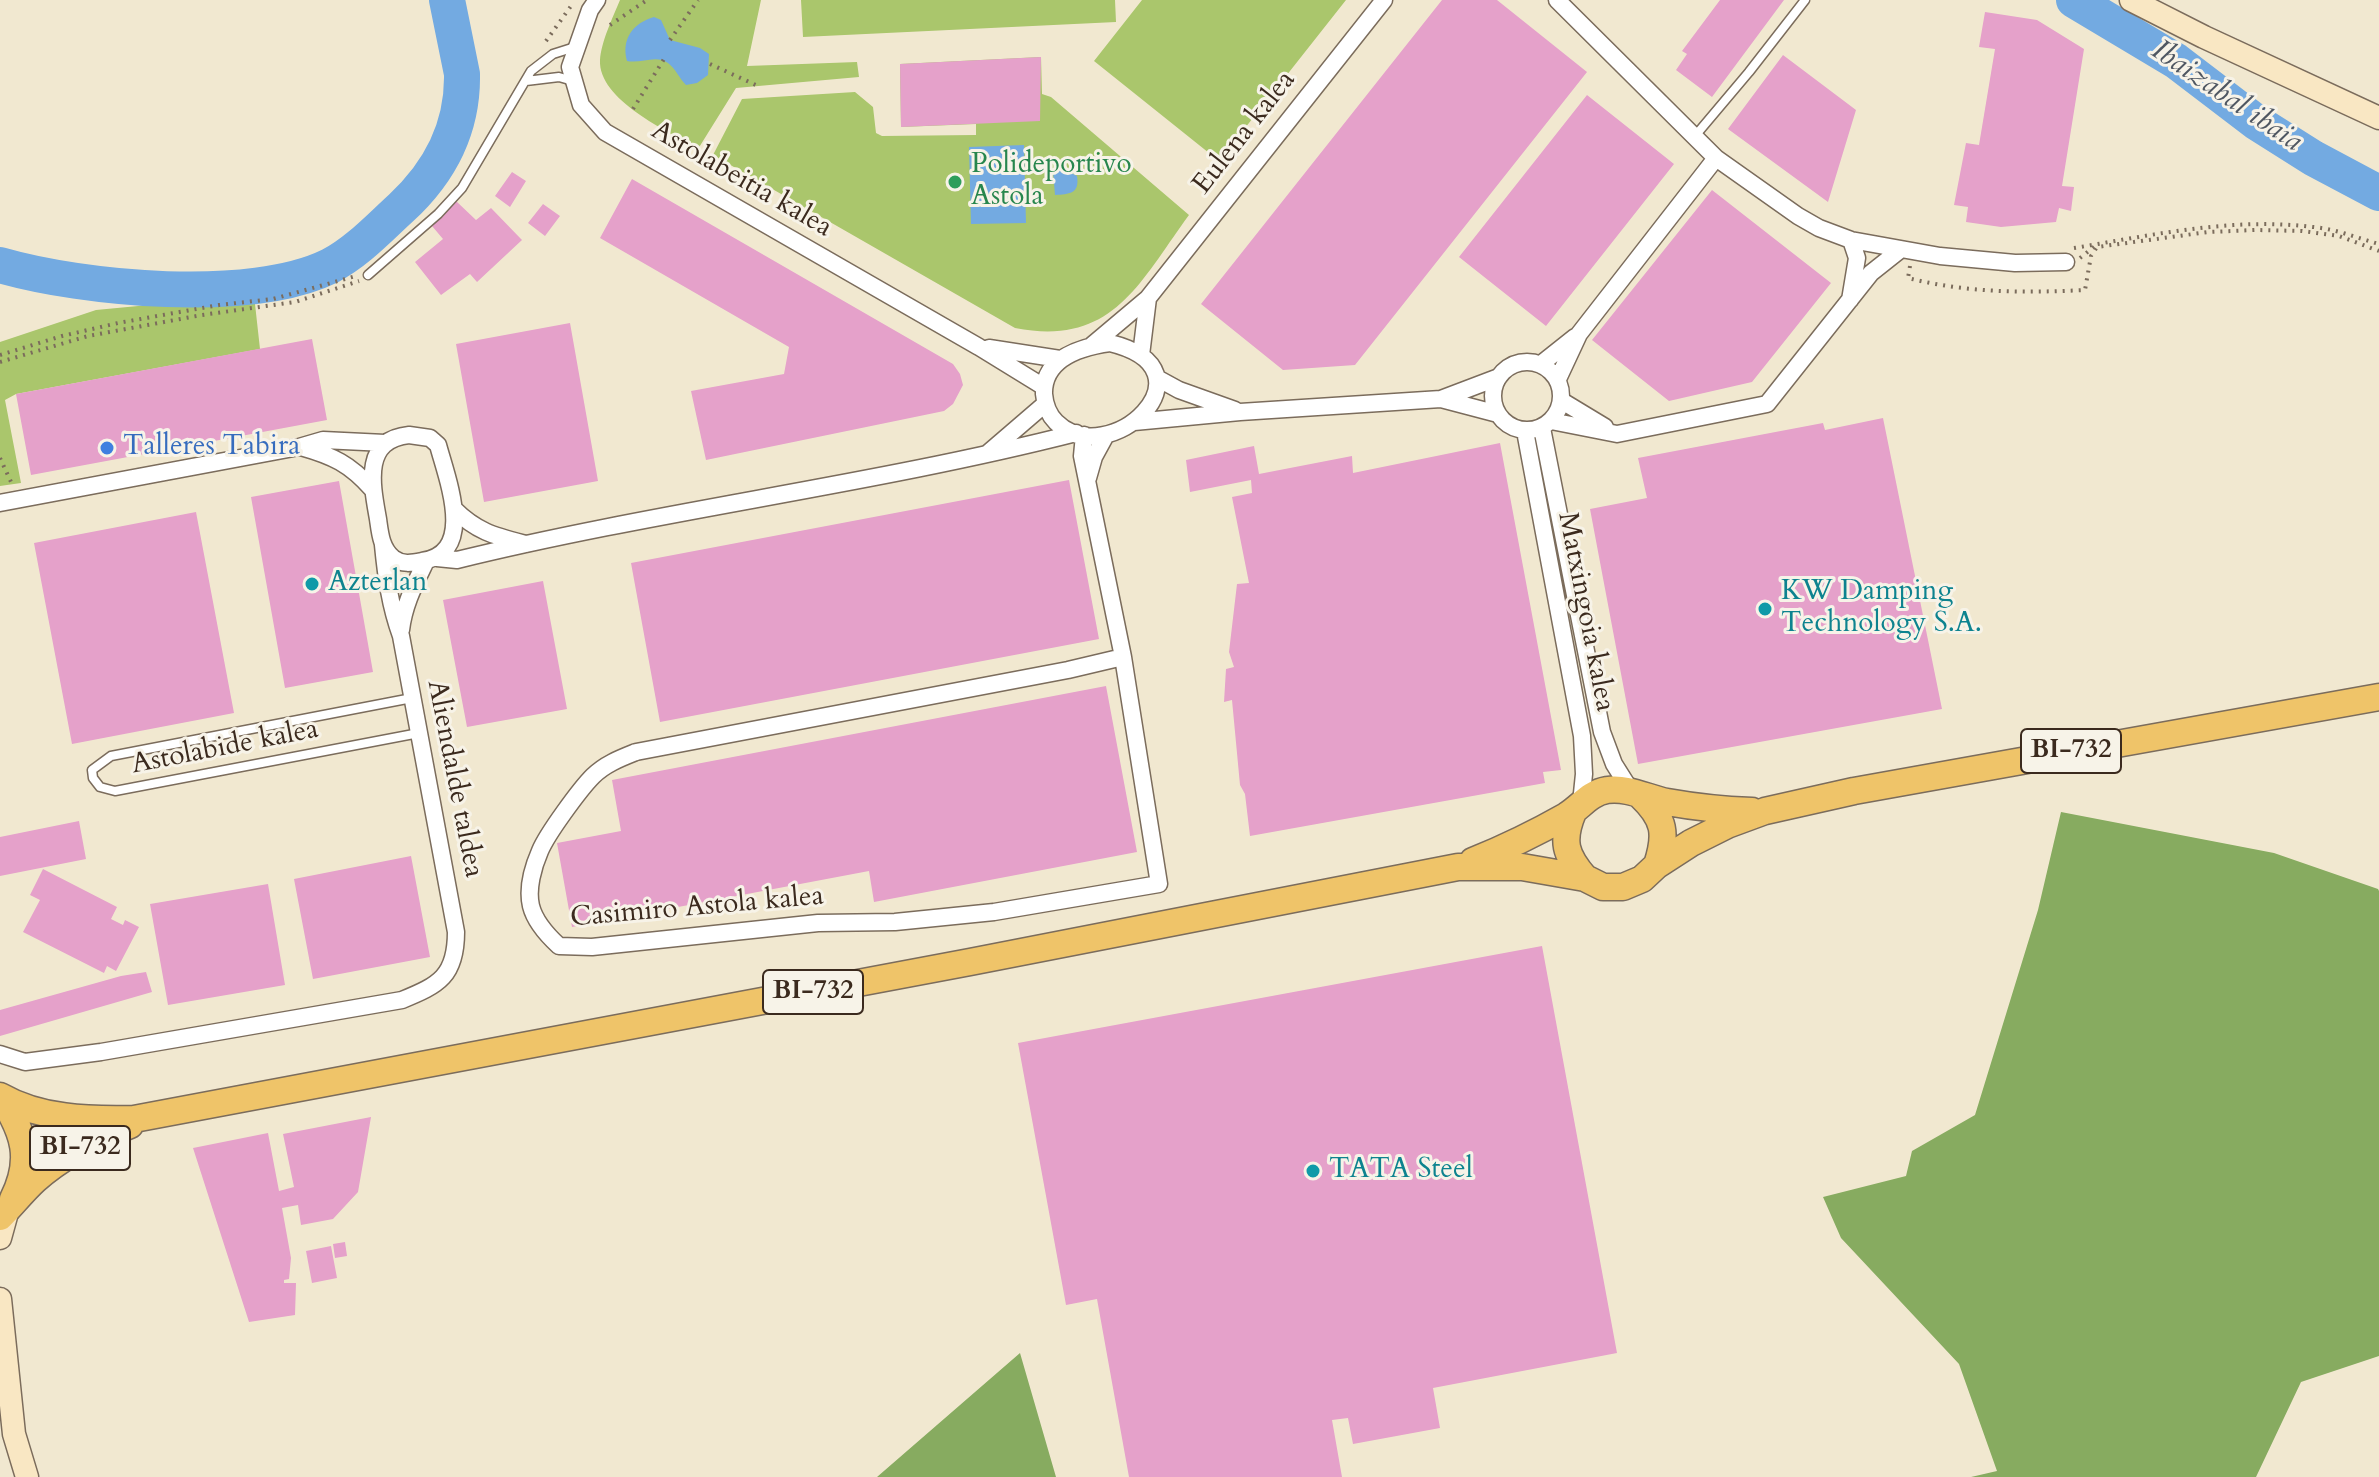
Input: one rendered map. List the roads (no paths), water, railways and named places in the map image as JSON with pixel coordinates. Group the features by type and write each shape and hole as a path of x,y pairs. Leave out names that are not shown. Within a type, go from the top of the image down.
{"main road":[{"name":"BI-732","path":"1,1097 26,1109 66,1117 134,1119 1458,867 1522,867 1585,878 1603,887 1623,887 1642,879 1657,865 1715,831 1765,811 1870,788 2379,697"},
{"name":"BI-732","path":"1458,867 1525,838 1577,808 1588,797 1605,790 1698,807 1765,811"},
{"path":"1636,794 1651,805 1662,824 1663,845 1657,865"},
{"path":"1577,808 1567,826 1566,844 1572,863 1585,878"},
{"name":"BI-732","path":"1,1097 18,1123 25,1152 21,1182 4,1213"},
{"name":"BI-732","path":"4,1213 34,1181 63,1157 96,1138 167,1113"}],"street":[{"path":"574,81 570,67 590,10 597,0"},
{"name":"Eulena kalea","path":"1091,346 1148,298 1384,0"},
{"path":"1557,0 1716,158 1819,228 1904,259"},
{"path":"2131,0 2379,118"},
{"name":"Astolabeitia kalea","path":"574,81 581,105 605,132 979,347 1044,396"},
{"path":"1558,379 1579,334 1716,158"},
{"path":"1850,301 1857,258 1851,240"},
{"path":"1539,426 1558,412 1562,401 1558,379 1541,364 1518,363 1507,368 1499,377 1493,395 1498,414 1505,423 1514,428 1539,426 1617,434 1767,404 1871,273 1904,259 1940,256 2015,263 2068,258"},
{"path":"1141,355 1148,298"},
{"path":"1541,364 1579,334"},
{"path":"383,545 391,557 406,563 432,559 457,560 625,522 985,456 1080,434 1106,435 1134,422 1147,411 1154,398 1157,378 1150,363 1141,355 1110,343 1091,346 1060,359 1049,373 1044,396 1051,416 1060,426 1080,434"},
{"name":"Astolabeitia kalea","path":"979,347 1060,359"},
{"path":"1134,422 1441,399 1499,377"},
{"path":"1157,378 1179,390 1240,412"},
{"path":"985,456 1044,396"},
{"path":"1441,399 1498,414"},
{"path":"1562,401 1617,434"},
{"name":"Matxingoia kalea","path":"1539,426 1602,732 1614,764 1636,794"},
{"name":"Matxingoia kalea","path":"1539,426 1582,736 1584,774 1577,808"},
{"name":"Casimiro Astola kalea","path":"1080,434 1123,657 1159,884 994,912 895,922 818,923 592,947 559,946 543,931 531,905 530,882 540,850 580,791 609,764 636,752 1123,657"},
{"name":"Aliendalde taldea","path":"0,1054 25,1062 101,1052 402,1000 434,986 448,972 456,946 456,932 372,489 374,462 385,443 396,436 409,435 436,441 454,509 455,525 449,548 432,559 411,590 403,612 401,636"},
{"path":"1088,479 1094,457 1106,435"},
{"name":"Aliendalde taldea","path":"0,503 323,440 385,443"},
{"name":"Aliendalde taldea","path":"299,447 344,463 372,489"},
{"path":"454,509 469,524 490,535 528,544"},
{"path":"0,1238 4,1213"},
{"path":"0,1299 14,1434 27,1477"}],"lane":[{"path":"1695,137 1805,0"},
{"path":"366,272 438,214 462,188 531,71 553,54 577,46"},
{"path":"526,81 559,77 574,81"},
{"name":"Astolabide kalea","path":"413,698 111,756 92,770 93,778 100,787 115,791 419,733"}],"water":[{"path":"654,17 661,20 670,40 700,48 709,54 708,75 697,83 686,85 663,60 627,61 626,46 630,33 640,23"},
{"path":"1024,145 1026,223 971,224 969,147"},
{"path":"1053,171 1068,171 1077,176 1075,190 1055,195"}],"waterway":[{"name":"Ibaizabal ibaia","path":"0,265 75,281 166,289 257,286 297,278 330,266 367,239 415,194 446,148 458,113 462,74 447,0"},
{"name":"Ibaizabal ibaia","path":"2074,0 2176,61 2256,122 2313,158 2379,193"}],"place":[{"name":"Polideportivo Astola","path":"955,182"},
{"name":"Talleres Tabira","path":"107,448"},
{"name":"Azterlan","path":"312,584"},
{"name":"KW Damping Technology S.A.","path":"1765,609"},
{"name":"TATA Steel","path":"1313,1171"}]}
